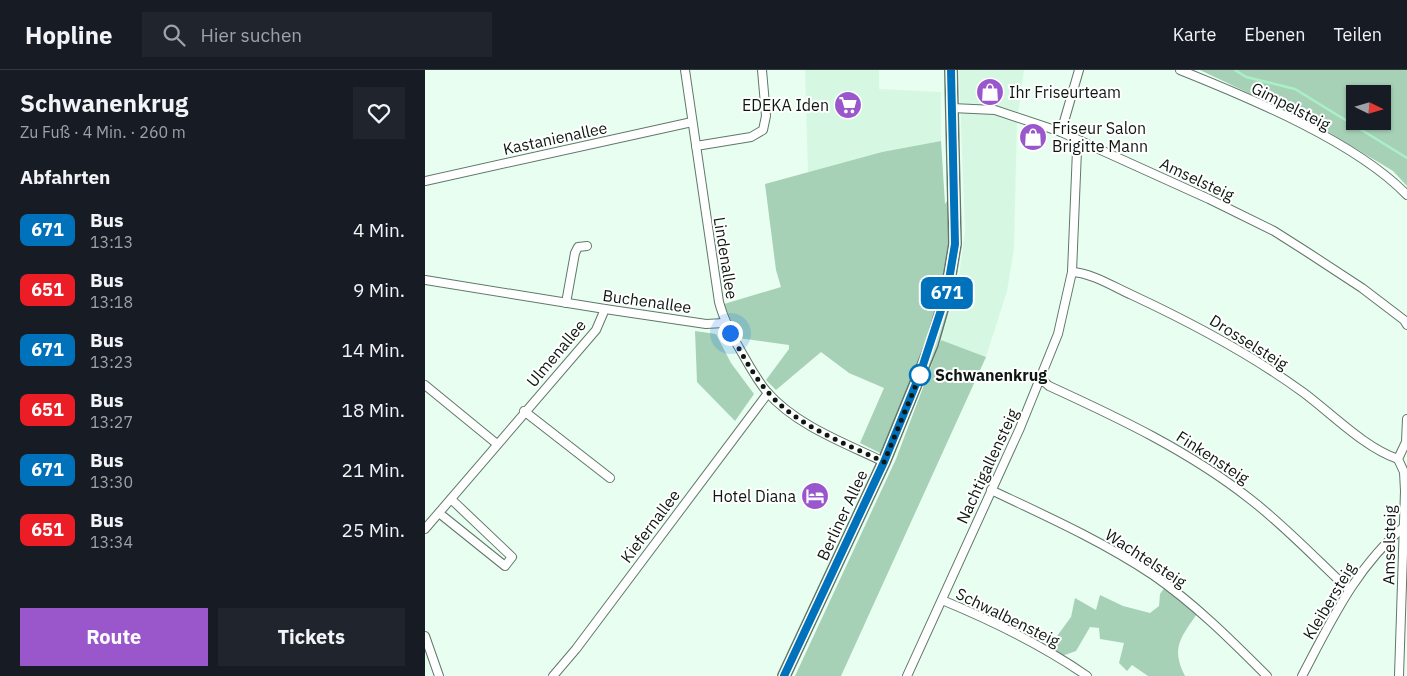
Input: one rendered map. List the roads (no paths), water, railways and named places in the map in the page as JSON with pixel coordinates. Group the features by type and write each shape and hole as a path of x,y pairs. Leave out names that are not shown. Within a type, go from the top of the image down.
{"main road":[{"name":"Berliner Allee","path":"784,676 884,462 935,335 953,268 955,220 951,70"}],"street":[{"name":"Lindenallee","path":"685,70 719,302 724,323 768,393 813,428 884,462"},
{"path":"695,146 751,137 763,130 766,116 762,70"},
{"path":"1061,132 1079,70"},
{"name":"Gimpelsteig","path":"1180,70 1223,87 1318,134 1382,171 1407,195"},
{"name":"Amselsteig","path":"952,108 995,110 1061,132 1209,199 1274,231 1362,288 1405,320 1407,325"},
{"name":"Kastanienallee","path":"425,181 692,122"},
{"name":"Nachtigallensteig","path":"907,676 1041,379 1058,334 1072,272 1077,150 1080,141"},
{"path":"565,303 575,253 578,247 587,246"},
{"name":"Drosselsteig","path":"1072,272 1105,283 1173,314 1239,350 1303,392 1382,453 1398,459"},
{"name":"Buchenallee","path":"425,280 706,324 724,323"},
{"name":"Ulmenallee","path":"425,529 524,411 596,330 605,309"},
{"name":"Finkensteig","path":"1041,379 1049,386 1140,428 1218,475 1278,523 1348,589"},
{"path":"425,385 497,444"},
{"name":"Kiefernallee","path":"553,676 576,649 768,393"},
{"path":"524,411 610,478"},
{"path":"1398,459 1406,442 1407,418"},
{"name":"Amselsteig","path":"1398,459 1404,472 1405,526 1399,676"},
{"name":"Wachtelsteig","path":"991,490 1094,540 1153,576 1219,628 1267,676"},
{"path":"439,513 505,566 512,557 451,499"},
{"name":"Kleibersteig","path":"1301,676 1348,589 1379,550 1405,526"},
{"name":"Schwalbensteig","path":"942,600 1005,627 1045,649 1087,676"},
{"path":"425,636 439,676"}],"waterway":[{"path":"1235,70 1246,77 1295,89 1407,158"}],"place":[{"name":"Ihr Friseurteam","path":"990,92"},
{"name":"EDEKA Iden","path":"848,105"},
{"name":"Friseur Salon Brigitte Mann","path":"1033,137"},
{"name":"Schwanenkrug","path":"920,375"},
{"name":"Hotel Diana","path":"815,496"}]}
